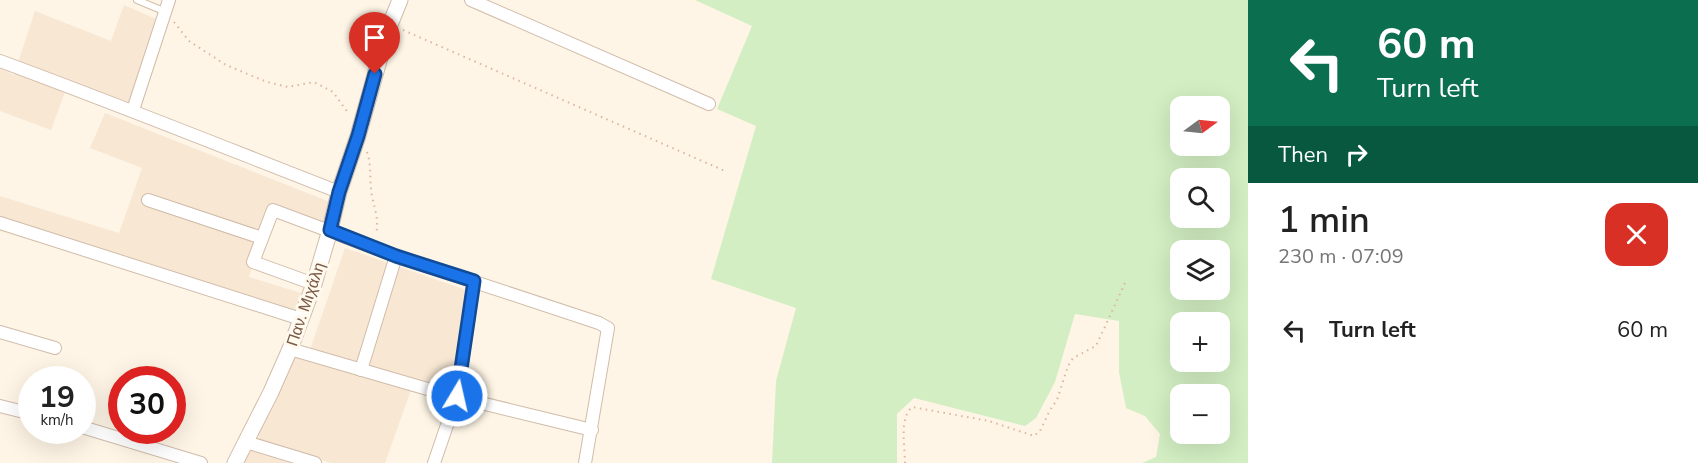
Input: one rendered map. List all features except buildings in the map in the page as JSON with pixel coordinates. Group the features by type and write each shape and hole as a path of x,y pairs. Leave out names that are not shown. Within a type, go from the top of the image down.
{"street":[{"name":"Παν. Μιχάλη","path":"235,463 290,349 314,284 389,24 400,0"},
{"path":"471,0 709,104"},
{"path":"133,110 168,6"},
{"path":"0,61 133,110 339,192"},
{"path":"148,200 262,238"},
{"path":"314,284 253,262 273,210 396,256 599,322 608,327 585,463"},
{"path":"0,223 301,319"},
{"path":"361,370 396,256"},
{"path":"434,463 457,396 474,281"},
{"path":"0,332 55,348"},
{"path":"290,349 457,396 592,430"},
{"path":"0,406 18,410"},
{"path":"96,431 201,463"},
{"path":"246,442 315,463"}],"lane":[{"path":"137,0 168,6"}],"path":[{"path":"168,6 189,41 226,65 267,82 288,87 314,82 333,92 351,116 368,155 378,226 372,247"},
{"path":"389,24 724,171"},
{"path":"905,463 904,421 907,411 912,407 989,421 1034,436 1040,431 1057,400 1073,357 1096,346 1125,283"}],"shaded area":[{"path":"124,5 156,19 127,108 68,84 51,130 0,111 0,69 14,75 35,11 111,41"},
{"path":"105,113 330,202 320,232 268,215 249,277 301,293 293,319 0,231 0,196 119,233 142,168 90,148"},
{"path":"345,248 466,290 453,392 310,350"},
{"path":"294,356 411,390 385,463 331,463 262,442 259,439 258,432 284,382"},
{"path":"250,449 297,463 243,463"}],"green space":[{"path":"695,0 1248,0 1248,463 1142,463 1156,457 1160,434 1145,416 1126,408 1119,372 1119,321 1075,314 1055,382 1036,418 1025,426 914,398 897,414 897,463 772,463 776,381 796,308 711,279 756,126 717,109 752,26"}],"route":[{"path":"375,74 358,136 339,192 330,230 396,256 474,281 457,396"}]}
